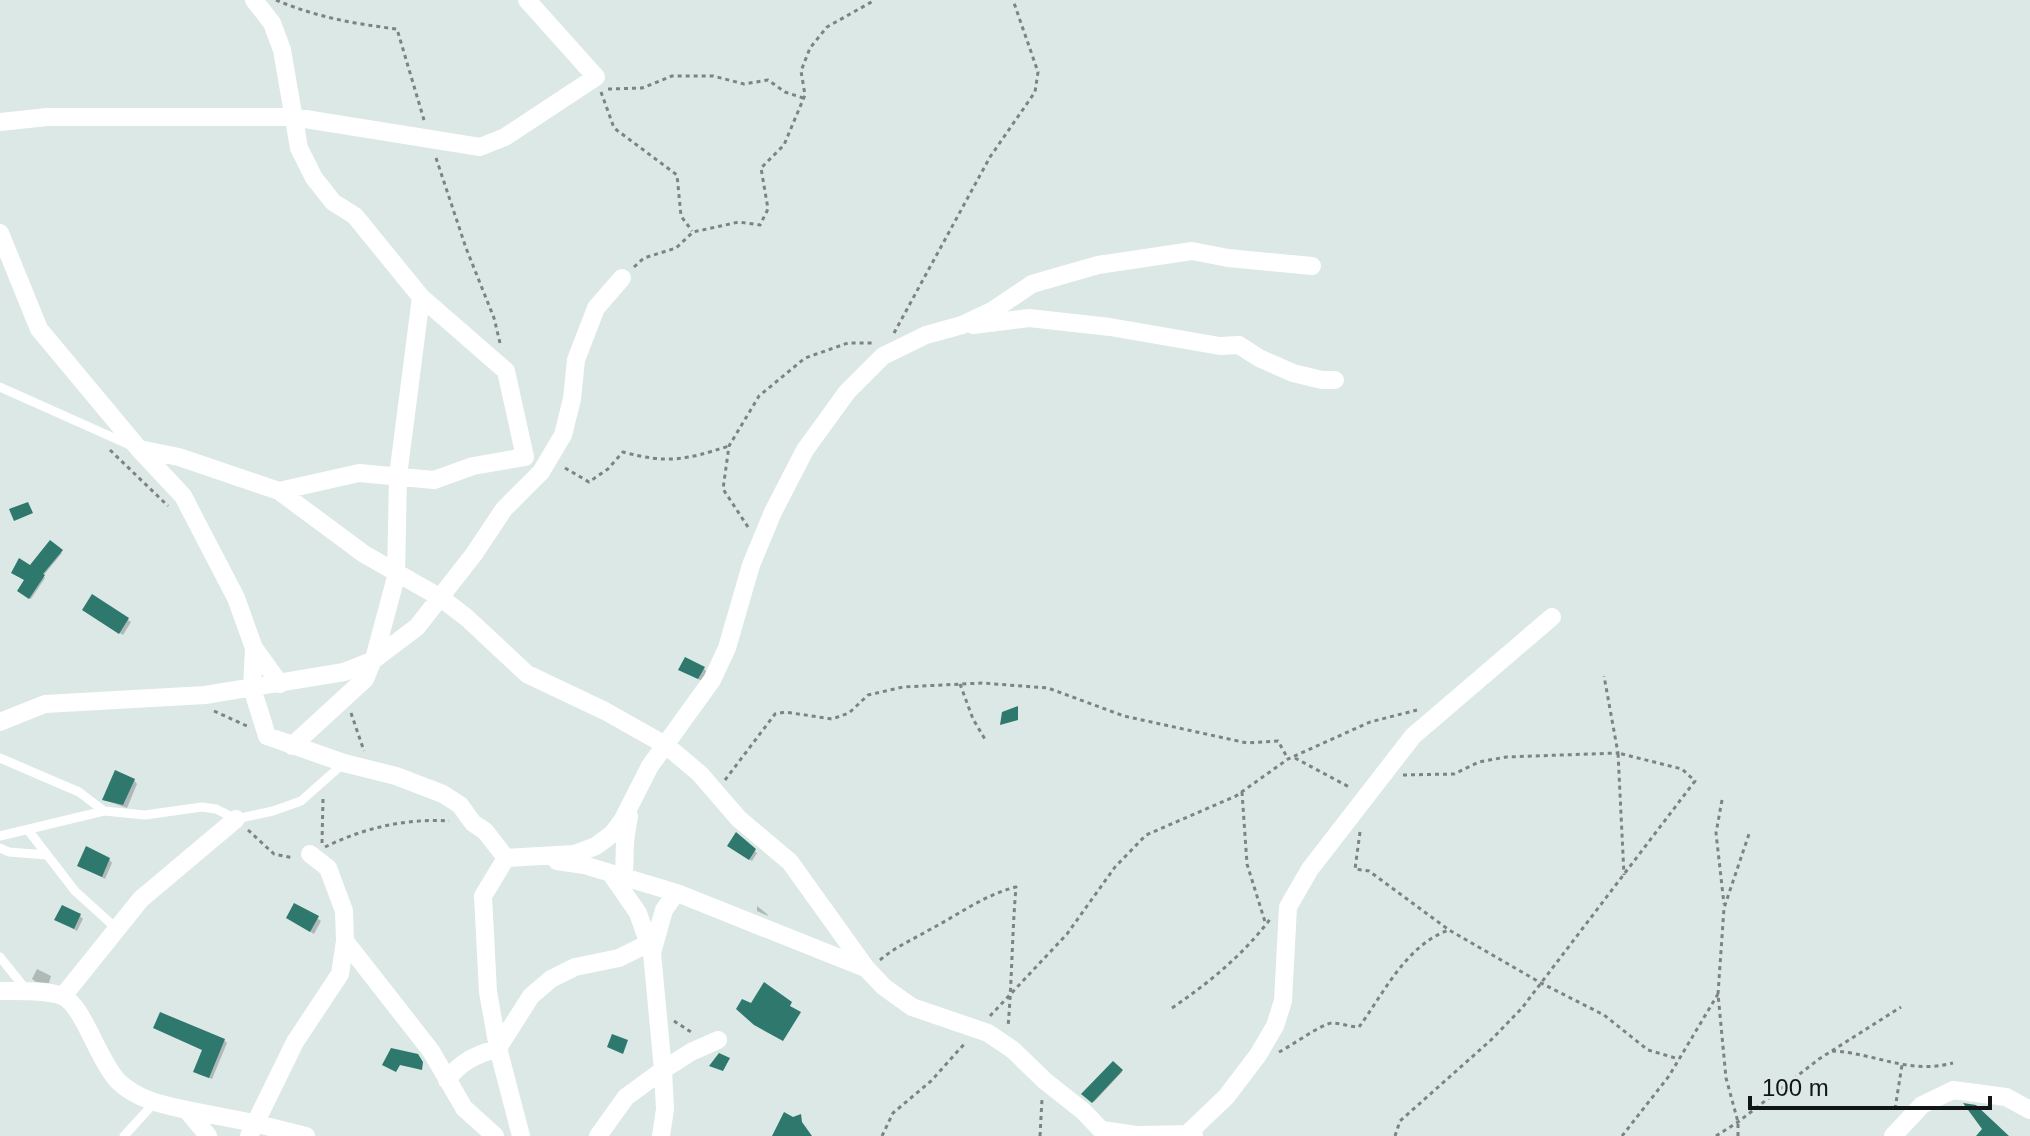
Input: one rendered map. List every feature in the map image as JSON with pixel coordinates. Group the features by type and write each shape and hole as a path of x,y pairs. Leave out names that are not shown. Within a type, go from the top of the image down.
{"street":[{"path":"254,0 272,23 282,50 299,148 314,178 333,202 355,216 421,297 506,371 525,457"},
{"path":"0,122 47,117 293,117 480,147 505,137 596,77 527,0"},
{"path":"0,233 39,329 139,449 183,496 236,598 254,648 280,684"},
{"path":"506,858 575,854 596,846 612,834 650,766 712,680 727,648 751,565 773,512 805,450 847,392 883,356 926,335 962,325 992,311 1032,284 1098,265 1192,251 1228,258 1312,266"},
{"path":"0,722 45,704 205,695 344,672 372,661 417,627 504,509 541,472 563,435 572,399 576,360 596,308 622,278"},
{"path":"292,746 365,679 372,661 396,570 398,476 421,297"},
{"path":"962,325 1029,318 1110,327 1220,346 1239,345 1293,373 1335,380"},
{"path":"139,449 179,457 279,491 364,554 441,598 527,674 605,711 667,746 700,774 739,819 790,862 866,968 884,987 912,1007 988,1033 1083,1111 1104,1133 1192,1135 1226,1097 1275,1026 1283,1001 1288,907 1310,869 1413,736 1552,617"},
{"path":"279,491 359,473 434,480 473,466 550,456"},
{"path":"254,648 252,688 267,736 443,794 460,805 506,858"},
{"path":"631,801 618,876 638,913 650,948 663,1070 665,1109 661,1136"},
{"path":"63,996 141,899 236,819"},
{"path":"252,1129 295,1042 340,974 345,941 344,911 328,868 310,854"},
{"path":"543,856 676,893 866,968"},
{"path":"506,858 483,896 488,992 498,1048 521,1136"},
{"path":"650,948 664,910 676,893"},
{"path":"345,941 431,1051 464,1108 495,1136"},
{"path":"447,1080 458,1065 475,1055 498,1048 531,996 551,979 575,967 650,948"},
{"path":"0,991 63,996 80,1012 87,1032 119,1082 154,1103 252,1129 306,1136"},
{"path":"598,1136 626,1097 691,1052 718,1040"},
{"path":"1893,1136 1922,1105 1953,1090 2006,1097 2030,1110"},
{"path":"187,1110 208,1136"}],"lane":[{"path":"0,387 139,449"},
{"path":"0,758 79,792 104,811"},
{"path":"0,836 104,811 145,815 202,807 216,809 236,819 301,801 344,763"},
{"path":"28,830 75,891 117,929"},
{"path":"0,848 9,852 47,855"},
{"path":"0,957 28,992"},
{"path":"124,1136 154,1103"}],"path":[{"path":"622,278 644,258 676,248 693,232 739,222 760,225 768,209 761,168 784,145 805,95 801,71 810,48 827,27 875,0"},
{"path":"888,343 990,157 1035,92 1038,72 1013,0"},
{"path":"693,232 681,216 677,175 614,128 601,89 642,88 672,76 713,76 744,84 768,80 785,92 803,98"},
{"path":"754,535 723,489 729,446 759,396 805,358 848,343 875,343"},
{"path":"550,456 589,482 608,469 623,452 674,461 729,446"},
{"path":"109,450 176,514"},
{"path":"1604,676 1618,753 1624,875"},
{"path":"716,792 775,714 785,712 832,719 849,713 868,695 903,687 982,683 1048,688 1103,710 1247,743 1278,741 1290,758 1339,779 1365,798"},
{"path":"960,684 973,719 986,741"},
{"path":"350,693 351,715 370,770"},
{"path":"203,707 267,736"},
{"path":"882,1136 893,1113 931,1081 1067,934 1115,867 1146,835 1242,792 1290,758 1370,722 1427,707"},
{"path":"1381,777 1454,774 1479,762 1506,757 1618,753 1682,769 1695,781 1522,1008 1491,1040 1400,1121 1395,1136"},
{"path":"323,784 322,849 351,834 381,827 444,820 473,823"},
{"path":"1242,792 1247,864 1266,925"},
{"path":"1722,800 1716,833 1724,908 1718,994 1726,1078 1738,1122 1738,1136"},
{"path":"236,819 274,854 288,859 310,854"},
{"path":"1361,826 1355,869 1369,871 1449,930 1604,1015 1648,1050 1679,1059"},
{"path":"1724,908 1749,834"},
{"path":"885,955 953,915 1016,887 1010,946 1012,990 1008,1047"},
{"path":"1172,1008 1214,980 1257,937 1272,916"},
{"path":"1254,1060 1262,1060 1301,1041 1320,1026 1335,1023 1359,1027 1410,956 1435,935 1449,930"},
{"path":"1622,1136 1669,1076 1718,994"},
{"path":"656,1002 683,1029 718,1040"},
{"path":"1716,1136 1832,1051 1901,1007"},
{"path":"1832,1051 1858,1052 1902,1065 1931,1069 1953,1063"},
{"path":"1895,1110 1902,1065"},
{"path":"1039,1075 1042,1100 1040,1136"}],"building":[{"path":"28,502 33,513 14,521 9,509"},
{"path":"50,540 63,550 43,574 29,599 17,591 24,580 11,573 19,558 30,565"},
{"path":"92,594 129,618 119,634 82,610"},
{"path":"685,657 705,667 698,679 678,670"},
{"path":"1018,706 1018,720 1000,725 1002,712"},
{"path":"115,770 135,779 123,805 102,800"},
{"path":"736,832 756,849 749,860 727,846"},
{"path":"86,846 110,858 102,877 77,866"},
{"path":"294,903 319,916 310,932 286,918"},
{"path":"62,905 81,914 74,929 54,920"},
{"path":"764,982 801,1012 783,1041 754,1025 736,1009 742,999 751,1003"},
{"path":"160,1012 225,1039 209,1078 193,1072 202,1050 153,1028"},
{"path":"612,1034 628,1040 623,1054 607,1047"},
{"path":"391,1048 418,1054 423,1062 422,1070 400,1065 396,1072 382,1065"},
{"path":"719,1053 730,1058 723,1071 709,1066"},
{"path":"1113,1061 1123,1070 1092,1103 1081,1094"},
{"path":"1963,1103 1976,1105 2009,1136 1976,1136 1982,1129"},
{"path":"784,1112 793,1117 801,1114 802,1122 812,1136 772,1136"}]}
